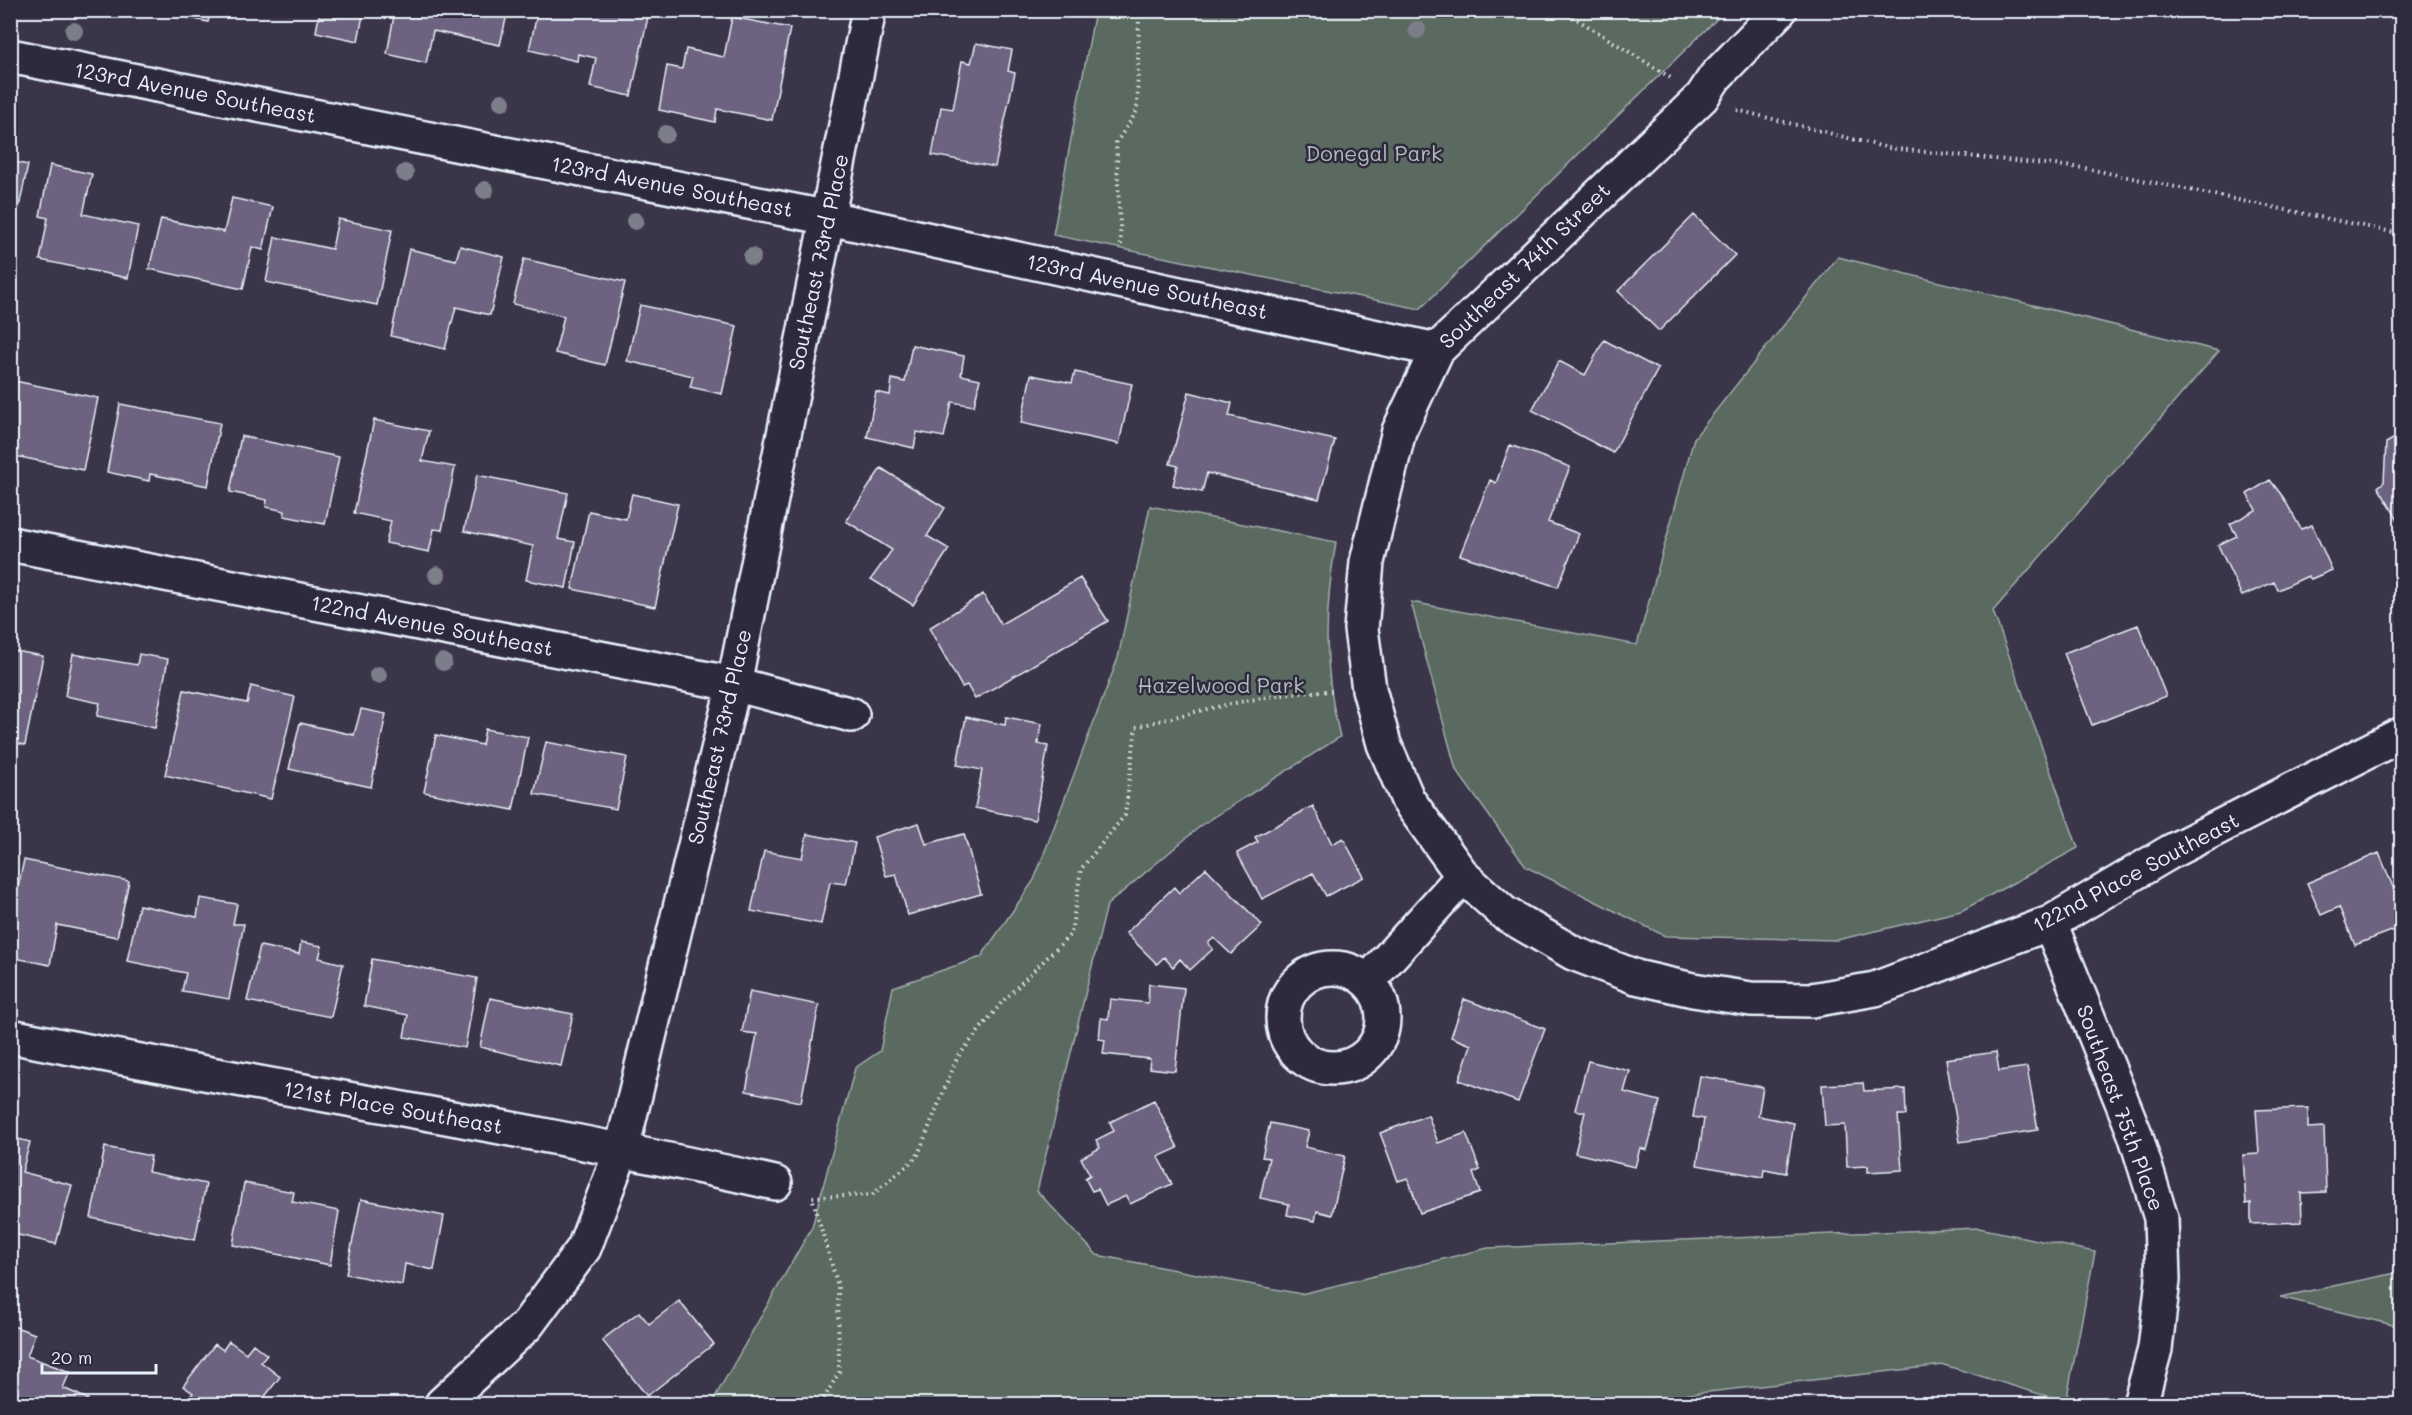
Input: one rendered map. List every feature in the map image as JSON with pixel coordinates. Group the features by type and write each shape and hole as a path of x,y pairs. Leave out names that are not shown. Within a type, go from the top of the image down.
{"street":[{"name":"Southeast 73rd Place","path":"442,1404 527,1325 584,1248 622,1149 734,684 869,10"},
{"name":"Southeast 74th Street","path":"1463,876 1408,800 1384,744 1369,689 1361,629 1367,562 1399,431 1437,351 1702,96 1715,77 1780,10"},
{"name":"123rd Avenue Southeast","path":"10,56 829,218 1437,351"},
{"name":"122nd Avenue Southeast","path":"10,544 734,684 852,715"},
{"name":"122nd Place Southeast","path":"1463,876 1504,913 1573,953 1636,977 1693,990 1751,999 1812,1000 1875,989 2050,923 2170,852 2402,734"},
{"path":"1368,981 1463,876"},
{"name":"Southeast 75th Place","path":"2050,923 2134,1134 2161,1218 2163,1280 2155,1349 2140,1404"},
{"name":"121st Place Southeast","path":"10,1036 228,1080 622,1149 775,1183"}],"path":[{"path":"1099,277 1122,249 1116,143 1137,111 1139,15 1147,10"},
{"path":"1562,10 1702,96 1748,114 1888,148 2084,168 2402,234"},
{"path":"821,1404 839,1372 838,1286 812,1197 872,1195 917,1157 957,1058 1003,1001 1071,934 1081,869 1125,815 1136,727 1227,703 1294,692"}],"green space":[{"name":"Donegal Park","path":"1095,10 1725,11 1420,309 1053,235"},
{"path":"1838,257 2219,351 1993,611 2078,848 1961,911 1837,940 1665,936 1526,867 1456,770 1411,602 1637,645 1694,438"},
{"name":"Hazelwood Park","path":"1150,506 1336,542 1329,592 1327,640 1334,712 1340,737 1203,824 1107,905 1037,1191 1097,1255 1301,1294 1488,1248 1979,1228 2095,1252 2066,1402 1944,1365 1655,1398 1630,1404 711,1404 812,1227 855,1068 880,1051 893,987 981,957 1034,880 1118,658"},
{"path":"2401,1272 2401,1327 2280,1297"}],"building":[{"path":"154,10 211,10 208,22"},
{"path":"320,10 364,10 358,41 316,32"},
{"path":"395,10 508,10 500,45 433,31 426,63 387,54"},
{"path":"538,10 649,12 631,96 590,87 596,58 578,54 577,61 529,50"},
{"path":"2386,10 2402,10 2402,16 2386,13"},
{"path":"732,17 790,28 772,120 717,109 715,122 659,110 667,66 682,69 686,49 724,57"},
{"path":"976,43 1012,50 1008,71 1015,73 995,167 932,155 941,107 953,109 962,61 971,63"},
{"path":"10,161 28,165 14,231 10,230"},
{"path":"50,165 92,174 83,214 138,226 128,278 40,260 48,218 40,216"},
{"path":"232,198 273,207 263,250 252,247 243,289 149,269 161,219 224,232"},
{"path":"1694,215 1735,255 1659,331 1618,291"},
{"path":"338,219 392,230 377,305 266,282 275,237 332,249"},
{"path":"460,246 504,257 490,315 456,307 445,349 391,336 409,249 456,260"},
{"path":"524,259 625,282 605,365 555,353 564,316 513,304"},
{"path":"640,305 737,326 722,394 690,387 693,376 627,361"},
{"path":"1604,340 1658,369 1613,453 1532,410 1559,361 1585,375"},
{"path":"912,345 964,356 961,375 980,379 974,406 952,402 944,437 917,432 914,448 867,437 876,392 890,395 892,379 905,382"},
{"path":"1075,372 1132,384 1119,444 1021,423 1031,375 1072,383"},
{"path":"10,380 98,398 83,470 10,455"},
{"path":"1189,392 1232,403 1229,416 1335,440 1319,499 1207,473 1202,492 1173,485 1178,466 1170,464"},
{"path":"120,404 220,423 208,486 150,474 149,481 107,472"},
{"path":"374,420 429,431 422,461 455,467 442,530 434,529 429,552 386,543 391,521 354,513"},
{"path":"241,436 339,457 325,524 284,516 285,511 266,507 267,500 230,492"},
{"path":"2402,436 2402,526 2378,487 2384,482 2386,443"},
{"path":"1510,445 1570,467 1548,522 1579,534 1558,587 1460,555 1490,480 1496,483"},
{"path":"881,468 945,508 927,536 949,549 913,605 871,579 892,550 846,521"},
{"path":"477,475 568,493 558,539 575,542 566,588 526,580 533,546 464,531"},
{"path":"2270,480 2283,497 2301,529 2312,525 2332,570 2311,579 2308,576 2278,590 2274,582 2242,596 2218,545 2237,536 2230,524 2256,510 2247,494"},
{"path":"632,494 678,504 655,607 572,589 589,511 626,519"},
{"path":"1080,578 1108,621 975,699 967,685 962,687 929,628 983,594 1001,624"},
{"path":"2138,625 2166,696 2092,725 2064,653"},
{"path":"10,650 43,656 25,745 10,742"},
{"path":"73,654 137,665 139,654 168,659 155,728 97,716 100,703 65,696"},
{"path":"251,686 295,697 271,799 165,775 184,690 247,703"},
{"path":"361,709 386,714 371,787 289,769 300,723 354,735"},
{"path":"966,717 1005,725 1006,717 1042,724 1038,744 1048,746 1035,820 975,808 982,770 957,765"},
{"path":"485,729 528,737 513,810 424,792 436,735 482,745"},
{"path":"546,742 627,757 616,809 534,794"},
{"path":"1313,806 1332,844 1343,838 1364,877 1326,896 1313,873 1262,899 1237,853 1258,842 1255,837"},
{"path":"919,823 926,844 964,834 981,894 908,915 896,874 886,876 874,837"},
{"path":"807,834 855,843 846,884 830,882 821,924 751,911 764,851 802,858"},
{"path":"2379,853 2402,909 2402,927 2355,945 2339,907 2321,915 2307,883"},
{"path":"24,860 129,881 117,937 57,925 50,965 10,957 10,923"},
{"path":"1206,868 1262,925 1231,954 1214,938 1208,943 1213,949 1190,970 1180,959 1173,967 1164,957 1157,964 1126,933 1174,887 1179,893"},
{"path":"200,898 237,904 233,924 244,924 229,999 182,991 186,973 127,961 139,905 197,917"},
{"path":"301,942 322,946 319,958 343,964 331,1017 247,1001 260,946 299,954"},
{"path":"372,959 477,978 465,1048 404,1037 408,1015 364,1006"},
{"path":"1149,984 1184,988 1175,1071 1149,1068 1150,1059 1103,1054 1105,1040 1099,1039 1101,1018 1108,1019 1110,999 1148,1003"},
{"path":"750,991 819,1005 801,1102 746,1091 757,1034 742,1032"},
{"path":"490,998 573,1014 561,1066 480,1047"},
{"path":"1464,999 1545,1029 1518,1102 1459,1080 1471,1045 1451,1037"},
{"path":"2402,1032 2402,1069 2394,1057 2397,1051 2392,1037"},
{"path":"1996,1052 1999,1071 2027,1067 2038,1130 1960,1142 1946,1059"},
{"path":"1588,1061 1630,1071 1624,1092 1660,1101 1647,1150 1640,1148 1635,1167 1575,1153 1585,1112 1575,1110"},
{"path":"1700,1076 1763,1087 1758,1116 1794,1123 1786,1173 1764,1169 1763,1177 1697,1165 1704,1119 1693,1117"},
{"path":"1863,1083 1864,1091 1905,1089 1906,1115 1898,1115 1902,1170 1868,1172 1868,1166 1847,1167 1845,1125 1825,1126 1822,1085"},
{"path":"1154,1100 1178,1148 1158,1157 1172,1184 1130,1204 1126,1196 1106,1205 1098,1189 1092,1191 1085,1178 1090,1175 1081,1158 1100,1148 1096,1140 1114,1131 1110,1122"},
{"path":"2308,1108 2308,1128 2324,1127 2326,1192 2301,1193 2302,1222 2251,1224 2251,1203 2246,1204 2243,1155 2259,1154 2256,1110"},
{"path":"1428,1115 1438,1143 1466,1133 1480,1170 1473,1173 1480,1193 1420,1213 1408,1178 1398,1181 1380,1133"},
{"path":"1270,1123 1309,1131 1305,1147 1345,1156 1332,1215 1317,1211 1315,1221 1287,1215 1289,1204 1260,1198 1269,1158 1262,1157"},
{"path":"10,1137 30,1142 22,1172 72,1185 56,1244 10,1233"},
{"path":"105,1147 151,1156 148,1172 206,1184 195,1240 91,1218"},
{"path":"244,1183 294,1192 292,1202 339,1211 330,1265 233,1245"},
{"path":"361,1199 444,1216 434,1270 405,1264 402,1285 346,1274"},
{"path":"679,1301 714,1344 647,1396 602,1340 639,1312 649,1324"},
{"path":"10,1325 35,1334 27,1356 70,1372 63,1388 88,1399 85,1404 10,1404"},
{"path":"229,1341 246,1353 253,1344 267,1355 261,1362 280,1377 259,1404 184,1404 193,1393 183,1386 215,1344 223,1350"}]}
